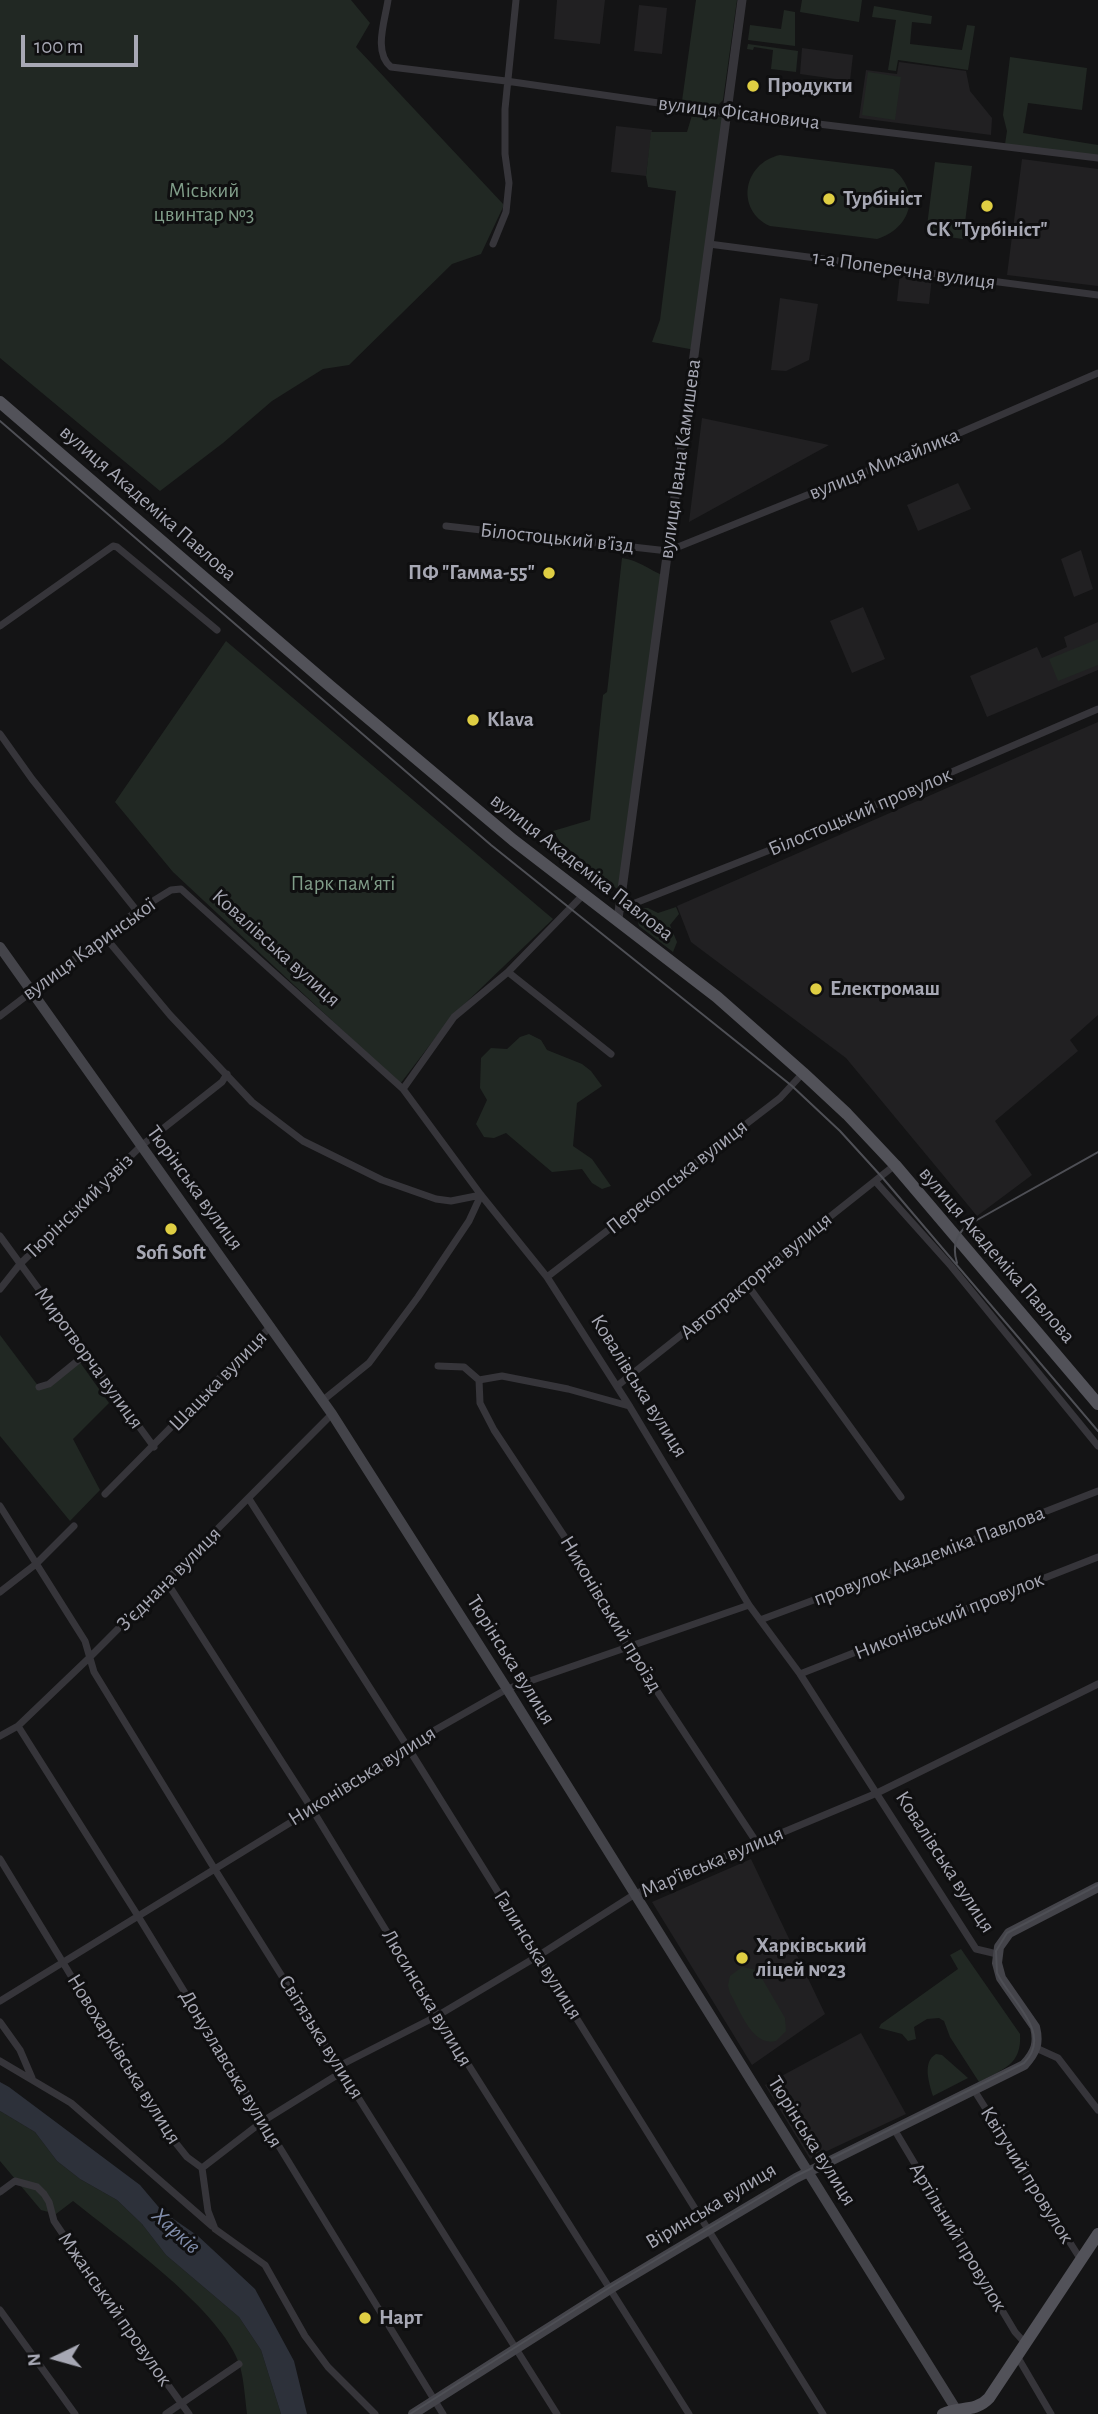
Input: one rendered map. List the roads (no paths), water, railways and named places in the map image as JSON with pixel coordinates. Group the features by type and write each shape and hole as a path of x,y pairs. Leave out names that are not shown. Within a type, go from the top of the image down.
{"main road":[{"name":"вулиця Академіка Павлова","path":"0,402 503,832 584,894 619,914 803,1073 847,1114 895,1165 1098,1404"},
{"name":"Тюрінська вулиця","path":"0,947 332,1414 507,1689 958,2412"},
{"path":"1036,2048 1038,2038 1035,2027 1001,1978 997,1966 1000,1944 1009,1933 1098,1887"},
{"name":"Віринська вулиця","path":"413,2414 710,2229 809,2172 1024,2064 1036,2048"},
{"path":"943,2414 978,2407 989,2398 1098,2234"}],"street":[{"name":"вулиця Фісановича","path":"388,0 381,49 383,59 391,67 728,113 1098,158"},
{"path":"493,244 506,212 509,183 505,154 506,81 516,0"},
{"name":"вулиця Івана Камишева","path":"619,914 742,0"},
{"name":"1-а Поперечна вулиця","path":"709,244 1098,295"},
{"name":"вулиця Михайлика","path":"668,551 934,444 1098,373"},
{"name":"Білостоцький в’їзд","path":"446,526 668,551"},
{"path":"0,626 113,547 117,547 217,630"},
{"name":"Білостоцький провулок","path":"619,914 1098,709"},
{"path":"0,734 32,779 137,911"},
{"name":"вулиця Каринської","path":"0,1016 137,911 171,890 181,889"},
{"name":"Ковалівська вулиця","path":"181,889 403,1089 481,1195 547,1277 630,1407 749,1605 800,1675 976,1949 997,1954"},
{"path":"403,1089 454,1017 509,972 584,894"},
{"path":"105,937 170,1015 251,1102 303,1141 382,1180 436,1199 451,1201 481,1195"},
{"path":"509,972 611,1054"},
{"name":"Перекопська вулиця","path":"547,1277 780,1098 803,1073"},
{"name":"Тюрінський узвіз","path":"0,1289 20,1264 141,1146 222,1082 227,1074"},
{"name":"Автотракторна вулиця","path":"617,1386 895,1165"},
{"name":"вулиця Академіка Павлова","path":"875,1181 951,1266 1098,1446"},
{"path":"322,1401 369,1363 469,1222 481,1195"},
{"name":"Миротворча вулиця","path":"0,1236 153,1447"},
{"path":"746,1283 901,1497"},
{"name":"Шацька вулиця","path":"105,1494 271,1326"},
{"path":"39,1387 49,1384 86,1354"},
{"path":"438,1366 464,1367 479,1380 502,1376 568,1389 630,1407"},
{"name":"Никонівський проїзд","path":"479,1380 480,1403 494,1430 599,1590 606,1611 628,1647 757,1843"},
{"name":"З’єднана вулиця","path":"0,1736 18,1726 89,1658 332,1414"},
{"name":"провулок Академіка Павлова","path":"760,1620 1098,1490"},
{"name":"Галинська вулиця","path":"249,1499 710,2229 823,2414"},
{"name":"Світязька вулиця","path":"0,1506 85,1641 94,1672 214,1868 557,2414"},
{"path":"0,1592 36,1564 74,1526"},
{"name":"Никонівський провулок","path":"800,1675 1098,1557"},
{"name":"Люсинська вулиця","path":"166,1581 313,1809 437,2016 689,2414"},
{"name":"Никонівська вулиця","path":"0,2001 397,1757 407,1746 507,1689 749,1605"},
{"name":"Мар'ївська вулиця","path":"201,2168 263,2121 341,2069 538,1956 635,1894 877,1793 1098,1684"},
{"name":"Донузлавська вулиця","path":"18,1726 138,1916 443,2414"},
{"name":"Новохарківська вулиця","path":"0,1859 163,2127 187,2157 201,2168"},
{"path":"0,2022 20,2050 32,2078"},
{"path":"1036,2048 1058,2058 1098,2110"},
{"path":"0,2061 71,2103 215,2229 265,2265 305,2336 328,2367 375,2414"},
{"name":"Квітучий провулок","path":"974,2090 1081,2260"},
{"name":"Артільний провулок","path":"894,2129 1015,2332 1025,2343"},
{"path":"201,2168 208,2211 215,2229"},
{"name":"Мжанський провулок","path":"0,2192 15,2181 37,2187 44,2194 54,2221 188,2414"},
{"path":"0,2309 75,2414"},
{"path":"1017,2355 1051,2414"},
{"path":"166,2414 239,2364"},
{"path":"984,2414 989,2398"}],"water":[{"name":"Харків","path":"0,2082 140,2185 162,2211 198,2236 255,2289 294,2361 307,2414 281,2414 261,2350 239,2317 166,2255 142,2224 117,2200 80,2179 57,2161 35,2132 0,2111"}],"tram line":[{"path":"0,421 491,845 792,1086 840,1131 881,1176 1098,1431"},
{"path":"957,1263 956,1242 968,1225 1098,1152"},
{"path":"410,2414 612,2286 796,2176 1024,2063 1032,2052 1032,2029 1027,2017 997,1973 996,1951 1007,1933 1098,1885"}],"place":[{"name":"Продукти","path":"753,86"},
{"name":"Турбініст","path":"829,199"},
{"name":"СК \"Турбініст\"","path":"987,206"},
{"name":"ПФ \"Гамма-55\"","path":"549,573"},
{"name":"Klava","path":"473,720"},
{"name":"Електромаш","path":"816,989"},
{"name":"Sofi Soft","path":"171,1229"},
{"name":"Харківський ліцей №23","path":"742,1958"},
{"name":"Нарт","path":"365,2318"}],"park label":[{"name":"Міський цвинтар №3","path":"204,203"},
{"name":"Парк пам'яті","path":"343,884"}]}
